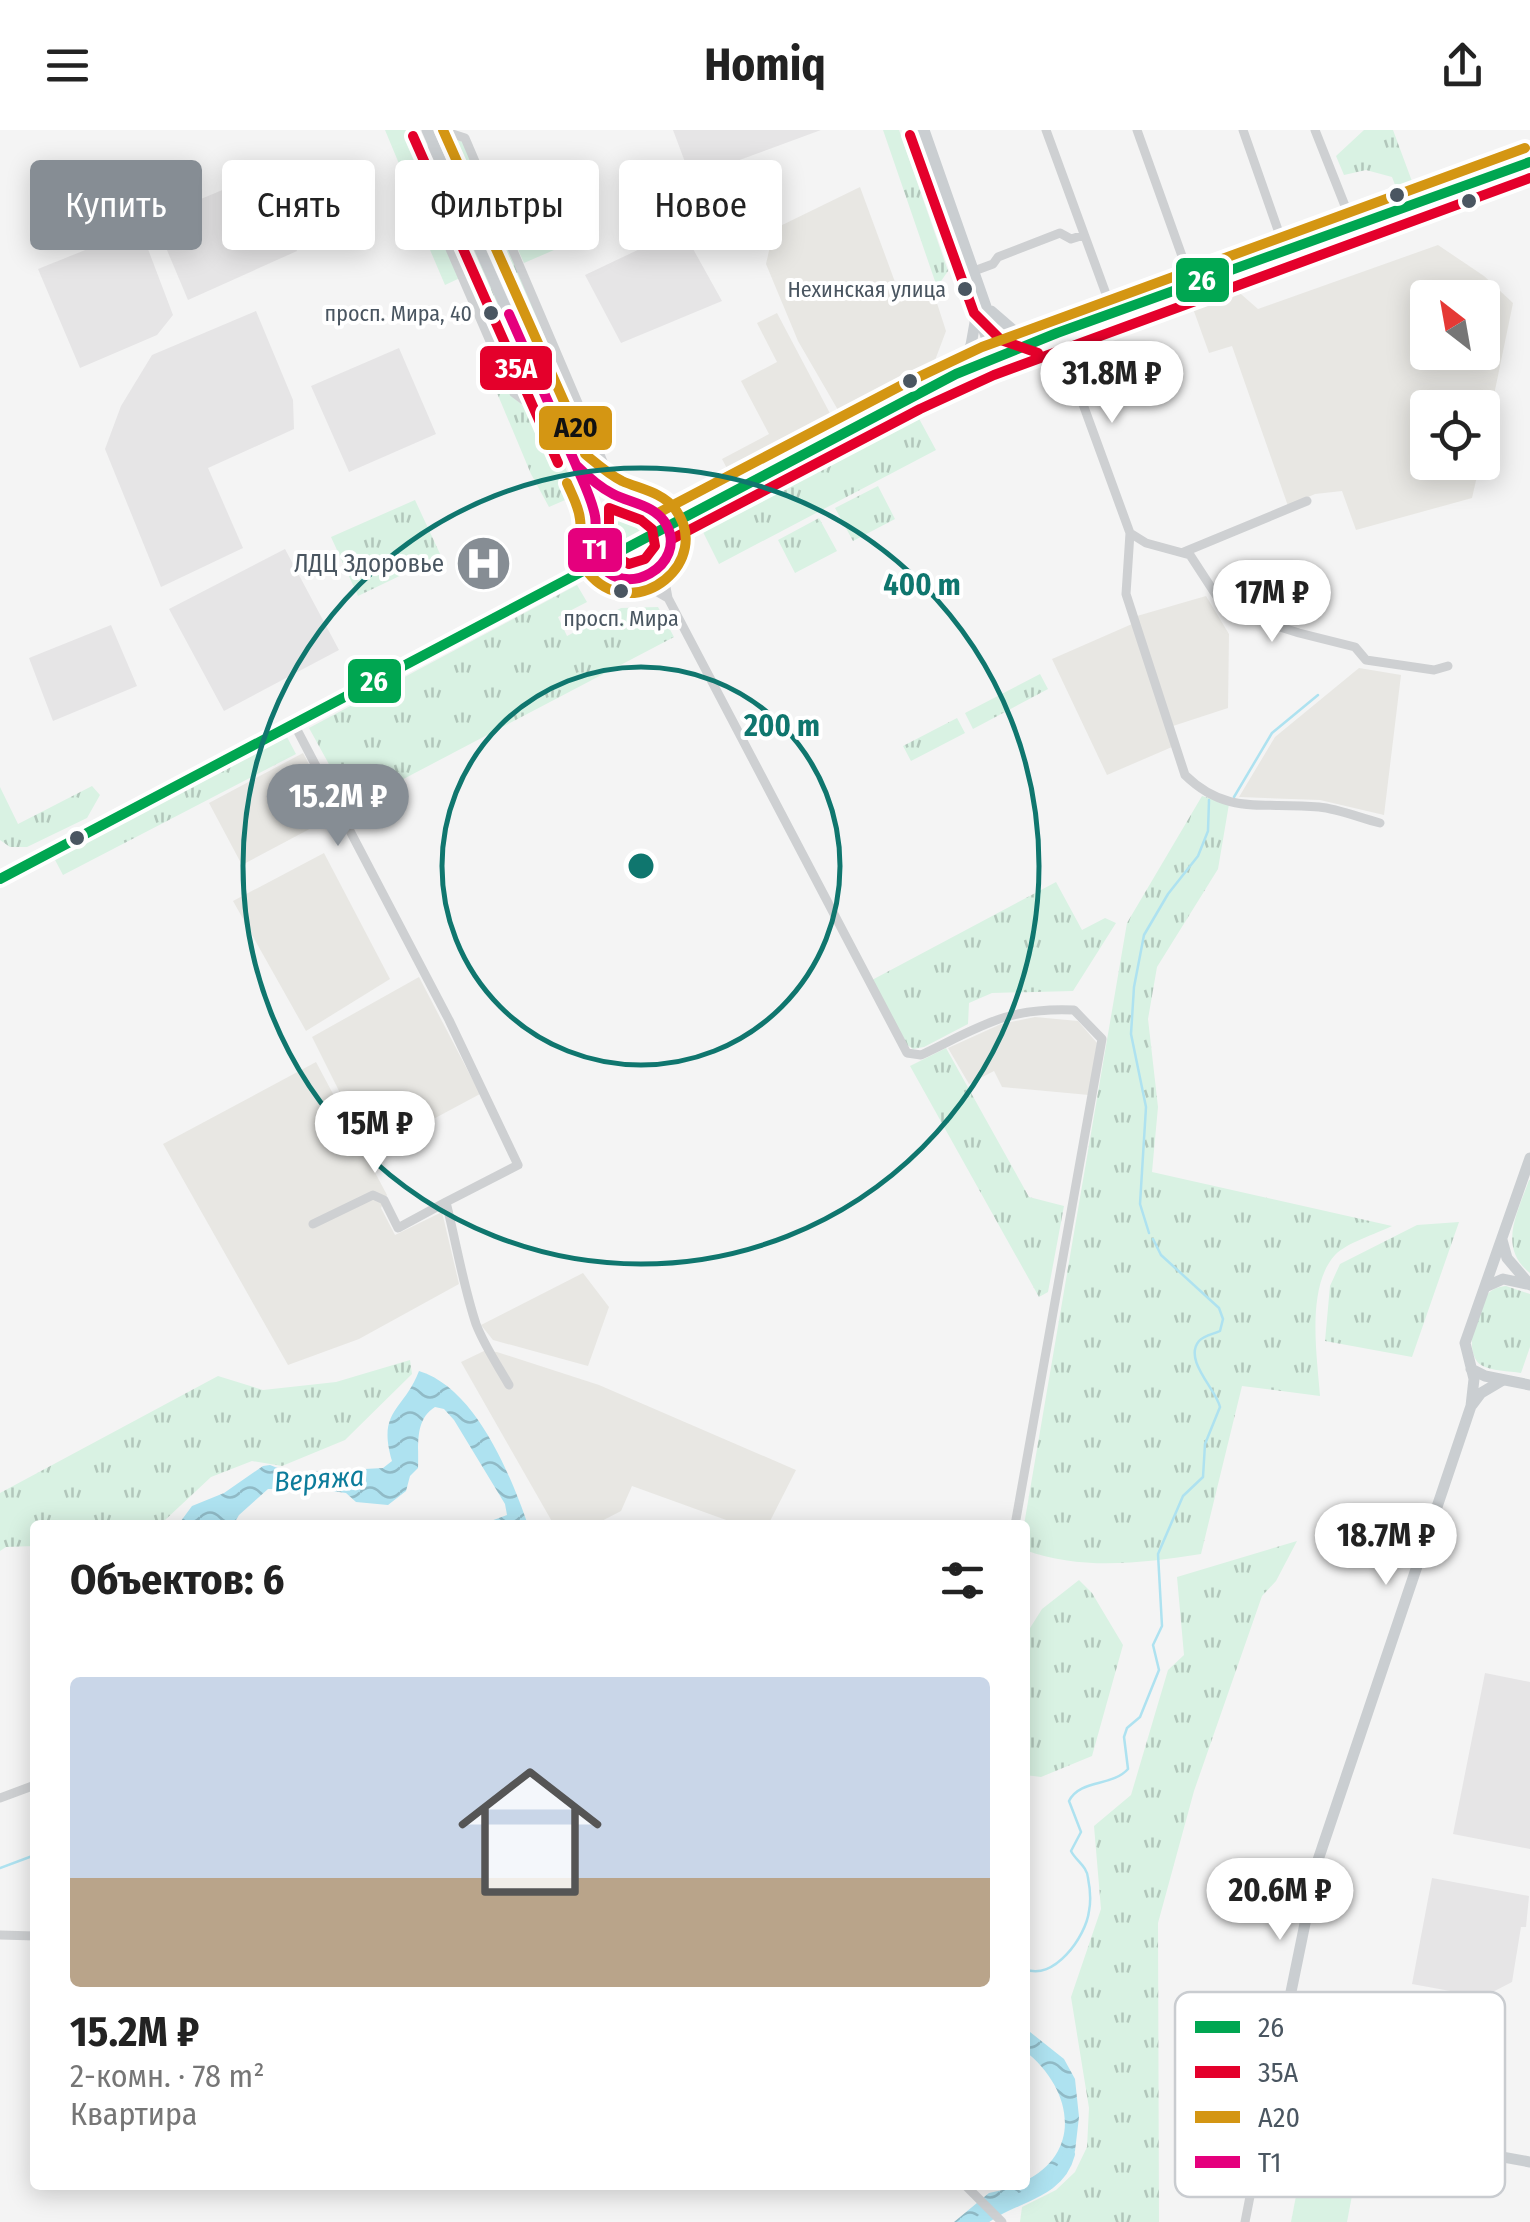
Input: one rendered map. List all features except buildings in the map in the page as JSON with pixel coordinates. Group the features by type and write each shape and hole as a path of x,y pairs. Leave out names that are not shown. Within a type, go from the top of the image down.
{"main road":[{"path":"427,130 590,498 598,562 615,576 637,580 655,572 670,545 667,525 657,512 575,464"},
{"path":"914,130 974,271 979,300 975,333 956,374"},
{"path":"924,130 942,196 999,357"},
{"path":"1,874 294,724 956,374 1058,333 1530,162"},
{"path":"979,300 1002,323 1044,339"},
{"path":"596,525 612,508 636,502"},
{"path":"1291,1992 1318,1860 1471,1406 1474,1379 1465,1342 1527,1178 1530,1158"},
{"path":"1502,1240 1507,1258 1530,1285"},
{"path":"1484,1288 1502,1280 1530,1285"},
{"path":"1471,1369 1485,1376 1530,1385"},
{"path":"1471,1406 1480,1394 1503,1380"},
{"path":"1505,2157 1530,2162"}],"street":[{"path":"440,130 466,138 606,483"},
{"path":"1046,130 1113,313"},
{"path":"1137,130 1192,284"},
{"path":"1243,130 1285,250"},
{"path":"1315,130 1352,226"},
{"path":"432,143 431,205 500,362 514,393 557,424"},
{"path":"974,271 993,264 998,257 1060,233 1071,239 1084,234"},
{"path":"1058,333 1130,533 1126,594 1185,775 1199,789 1234,806 1322,807 1380,823"},
{"path":"1184,552 1307,501"},
{"path":"1130,533 1146,543 1184,552 1196,560 1218,598 1240,614 1299,634 1355,646 1366,660 1434,670 1448,666"},
{"path":"662,565 668,598 908,1053 921,1055 1003,1015 1048,1009 1074,1010 1102,1039 1017,1520"},
{"path":"637,580 668,598"},
{"path":"294,724 450,1020 518,1165 398,1228 384,1200 374,1195 313,1224"},
{"path":"446,1202 477,1326 509,1385"},
{"path":"0,1798 30,1788"},
{"path":"0,1935 30,1936"},
{"path":"970,2190 1002,2222"},
{"path":"1246,2222 1251,2197"}],"shaded area":[{"path":"673,130 821,130 740,160 684,160"},
{"path":"860,187 895,282 935,297 946,331 931,371 842,417 798,341 766,264 769,250 782,250 782,225"},
{"path":"222,190 222,250 297,251 188,300 167,250 202,250 202,198"},
{"path":"1438,245 1484,276 1488,280 1410,280 1410,370 1499,370 1495,390 1410,390 1410,480 1476,480 1472,498 1356,530 1342,491 1315,494 1288,506 1232,346 1209,353 1191,303 1234,288 1258,309"},
{"path":"85,250 148,250 173,315 157,335 80,368 38,269"},
{"path":"638,250 694,250 722,301 621,343 585,275"},
{"path":"1500,291 1513,303 1500,366"},
{"path":"256,311 293,400 294,429 208,468 243,548 161,587 105,449 121,406 152,355"},
{"path":"777,313 834,421 731,476 722,459 769,434 741,381 777,362 757,323"},
{"path":"399,348 436,434 349,472 311,386"},
{"path":"285,549 339,650 224,711 169,609"},
{"path":"1206,596 1229,634 1228,708 1173,726 1137,616"},
{"path":"1132,624 1172,747 1107,775 1052,659"},
{"path":"111,625 137,686 53,721 29,658"},
{"path":"1359,668 1401,675 1384,815 1320,800 1239,797 1275,737"},
{"path":"303,753 336,815 242,865 209,803"},
{"path":"324,853 390,979 306,1031 233,901"},
{"path":"419,977 480,1094 370,1153 312,1037"},
{"path":"1035,1017 1078,1021 1097,1043 1089,1095 1002,1087 994,1071 969,1084 948,1048 1001,1024"},
{"path":"316,1062 387,1195 381,1208 395,1235 442,1212 459,1284 359,1339 288,1365 163,1144"},
{"path":"583,1273 609,1307 588,1366 493,1340 481,1325"},
{"path":"484,1351 497,1352 599,1385 796,1470 771,1520 726,1520 632,1486 621,1511 604,1520 551,1520 461,1362"},
{"path":"1485,1673 1530,1682 1530,1849 1453,1834"},
{"path":"1432,1878 1529,1896 1526,1927 1521,1927 1512,1982 1493,1992 1456,1992 1412,1984"}],"green space":[{"path":"385,130 416,130 427,160 397,160"},
{"path":"883,130 899,130 948,271 937,287"},
{"path":"1364,130 1393,130 1413,184 1397,190 1392,177 1366,170 1344,175 1336,156"},
{"path":"441,134 463,142 471,160 452,160"},
{"path":"430,250 448,250 460,278 445,285"},
{"path":"455,250 474,250 546,411 514,389"},
{"path":"501,250 509,250 571,396 548,386 508,290 516,286"},
{"path":"518,250 554,250 524,263"},
{"path":"487,369 498,369 510,394 541,422 579,494 549,507"},
{"path":"916,413 936,450 719,564 699,524"},
{"path":"878,486 895,519 853,541 835,508"},
{"path":"415,500 441,556 358,596 331,537"},
{"path":"628,510 639,511 653,523 605,550 601,541 608,521"},
{"path":"819,518 837,551 795,573 778,540"},
{"path":"577,585 587,602 558,617 567,636 621,608 658,607 674,637 352,806 309,728"},
{"path":"1040,674 1048,689 973,729 965,713"},
{"path":"957,718 965,733 911,761 903,746"},
{"path":"287,737 296,754 63,875 54,858"},
{"path":"92,786 100,795 87,818 27,847 10,847 0,840 0,787 18,824"},
{"path":"1202,796 1229,804 1218,869 1157,967 1148,1019 1158,1107 1152,1172 1392,1226 1341,1250 1326,1269 1315,1322 1320,1396 1242,1386 1201,1554 1090,1563 1030,1552 1030,1520 1025,1520 1127,923"},
{"path":"1056,882 1082,930 1105,918 1116,923 1073,991 992,993 969,1003 968,1024 924,1047 913,1049 906,1044 872,980"},
{"path":"946,1048 1029,1197 1064,1206 1048,1292 1039,1297 910,1066"},
{"path":"1529,1180 1530,1273 1520,1263 1512,1241"},
{"path":"1459,1222 1412,1357 1325,1341 1330,1286 1340,1264 1417,1225"},
{"path":"1506,1286 1530,1294 1530,1347 1521,1373 1485,1367 1475,1359 1472,1350 1480,1306 1491,1291"},
{"path":"410,1360 412,1374 345,1440 282,1466 252,1461 211,1477 165,1520 30,1520 30,1546 0,1551 0,1493 218,1376 263,1390 336,1382"},
{"path":"1297,1541 1276,1581 1262,1596 1194,1791 1158,1923 1159,2222 1020,2222 1022,2207 1056,2190 1075,2172 1087,2147 1089,2108 1071,1997 1101,1909 1094,1826 1131,1795 1168,1670 1184,1655 1177,1577"},
{"path":"1079,1580 1092,1593 1123,1645 1092,1756 1041,1777 1030,1776 1030,1628 1042,1609"},
{"path":"1296,2197 1352,2197 1347,2222 1291,2222"}],"water":[{"path":"419,1371 439,1380 473,1413 500,1458 526,1520 494,1520 507,1515 505,1504 454,1420 444,1409 435,1407 421,1426 418,1468 410,1476 406,1491 388,1505 356,1502 346,1493 318,1489 268,1489 236,1520 182,1520 192,1506 224,1493 263,1466 290,1473 383,1468 392,1461 388,1444 390,1421"},
{"path":"1030,2032 1064,2059 1075,2079 1079,2117 1075,2151 1053,2179 986,2222 954,2222 989,2193 1030,2190 1030,2178 1057,2153 1065,2118 1053,2082 1030,2056"}],"waterway":[{"path":"1234,797 1272,733 1318,695"},
{"path":"1149,1233 1140,1204 1146,1107 1131,1034 1134,987 1144,935 1168,894 1198,856 1208,831 1209,800"},
{"path":"1030,1970 1046,1969 1057,1963 1075,1944 1087,1921 1089,1882 1086,1870 1071,1851 1081,1832 1069,1801 1081,1789 1128,1769 1124,1737 1127,1728 1140,1717 1159,1670 1153,1645 1162,1626 1158,1554 1183,1496 1203,1477 1205,1444 1220,1407 1195,1357 1199,1341 1220,1331 1223,1319 1219,1308 1161,1255 1153,1239"},
{"path":"0,1868 30,1857"},
{"name":"Веряжа","path":"980,2222 1043,2188 1063,2168 1069,2154"}],"transit line":[{"name":"А20","path":"443,130 586,451"},
{"name":"35А","path":"910,135 974,313 1001,340 1038,353"},
{"name":"35А","path":"413,136 558,463"},
{"name":"А20","path":"660,512 982,347 1525,148"},
{"name":"26","path":"0,879 956,374 1057,333 1530,162"},
{"name":"35А","path":"674,538 920,409 994,375 1530,178"},
{"name":"Т1","path":"509,314 576,465"},
{"name":"Т1","path":"509,314 576,465"},
{"name":"А20","path":"567,483 579,514 582,557 592,577 610,589 629,593 665,580 678,565 685,548 684,529 670,503 617,478 585,454"},
{"name":"Т1","path":"576,465 603,488 661,518 671,539 669,553 661,565 637,578 623,579 610,574 599,562 594,510 576,465"},
{"name":"35А","path":"609,508 641,520 652,529 655,546 645,559 629,564 613,556 609,546 609,508"}],"place":[{"name":"Нехинская улица","path":"965,289"},
{"name":"просп. Мира, 40","path":"491,313"},
{"name":"ЛДЦ Здоровье","path":"483,564"},
{"name":"просп. Мира","path":"621,591"}]}
